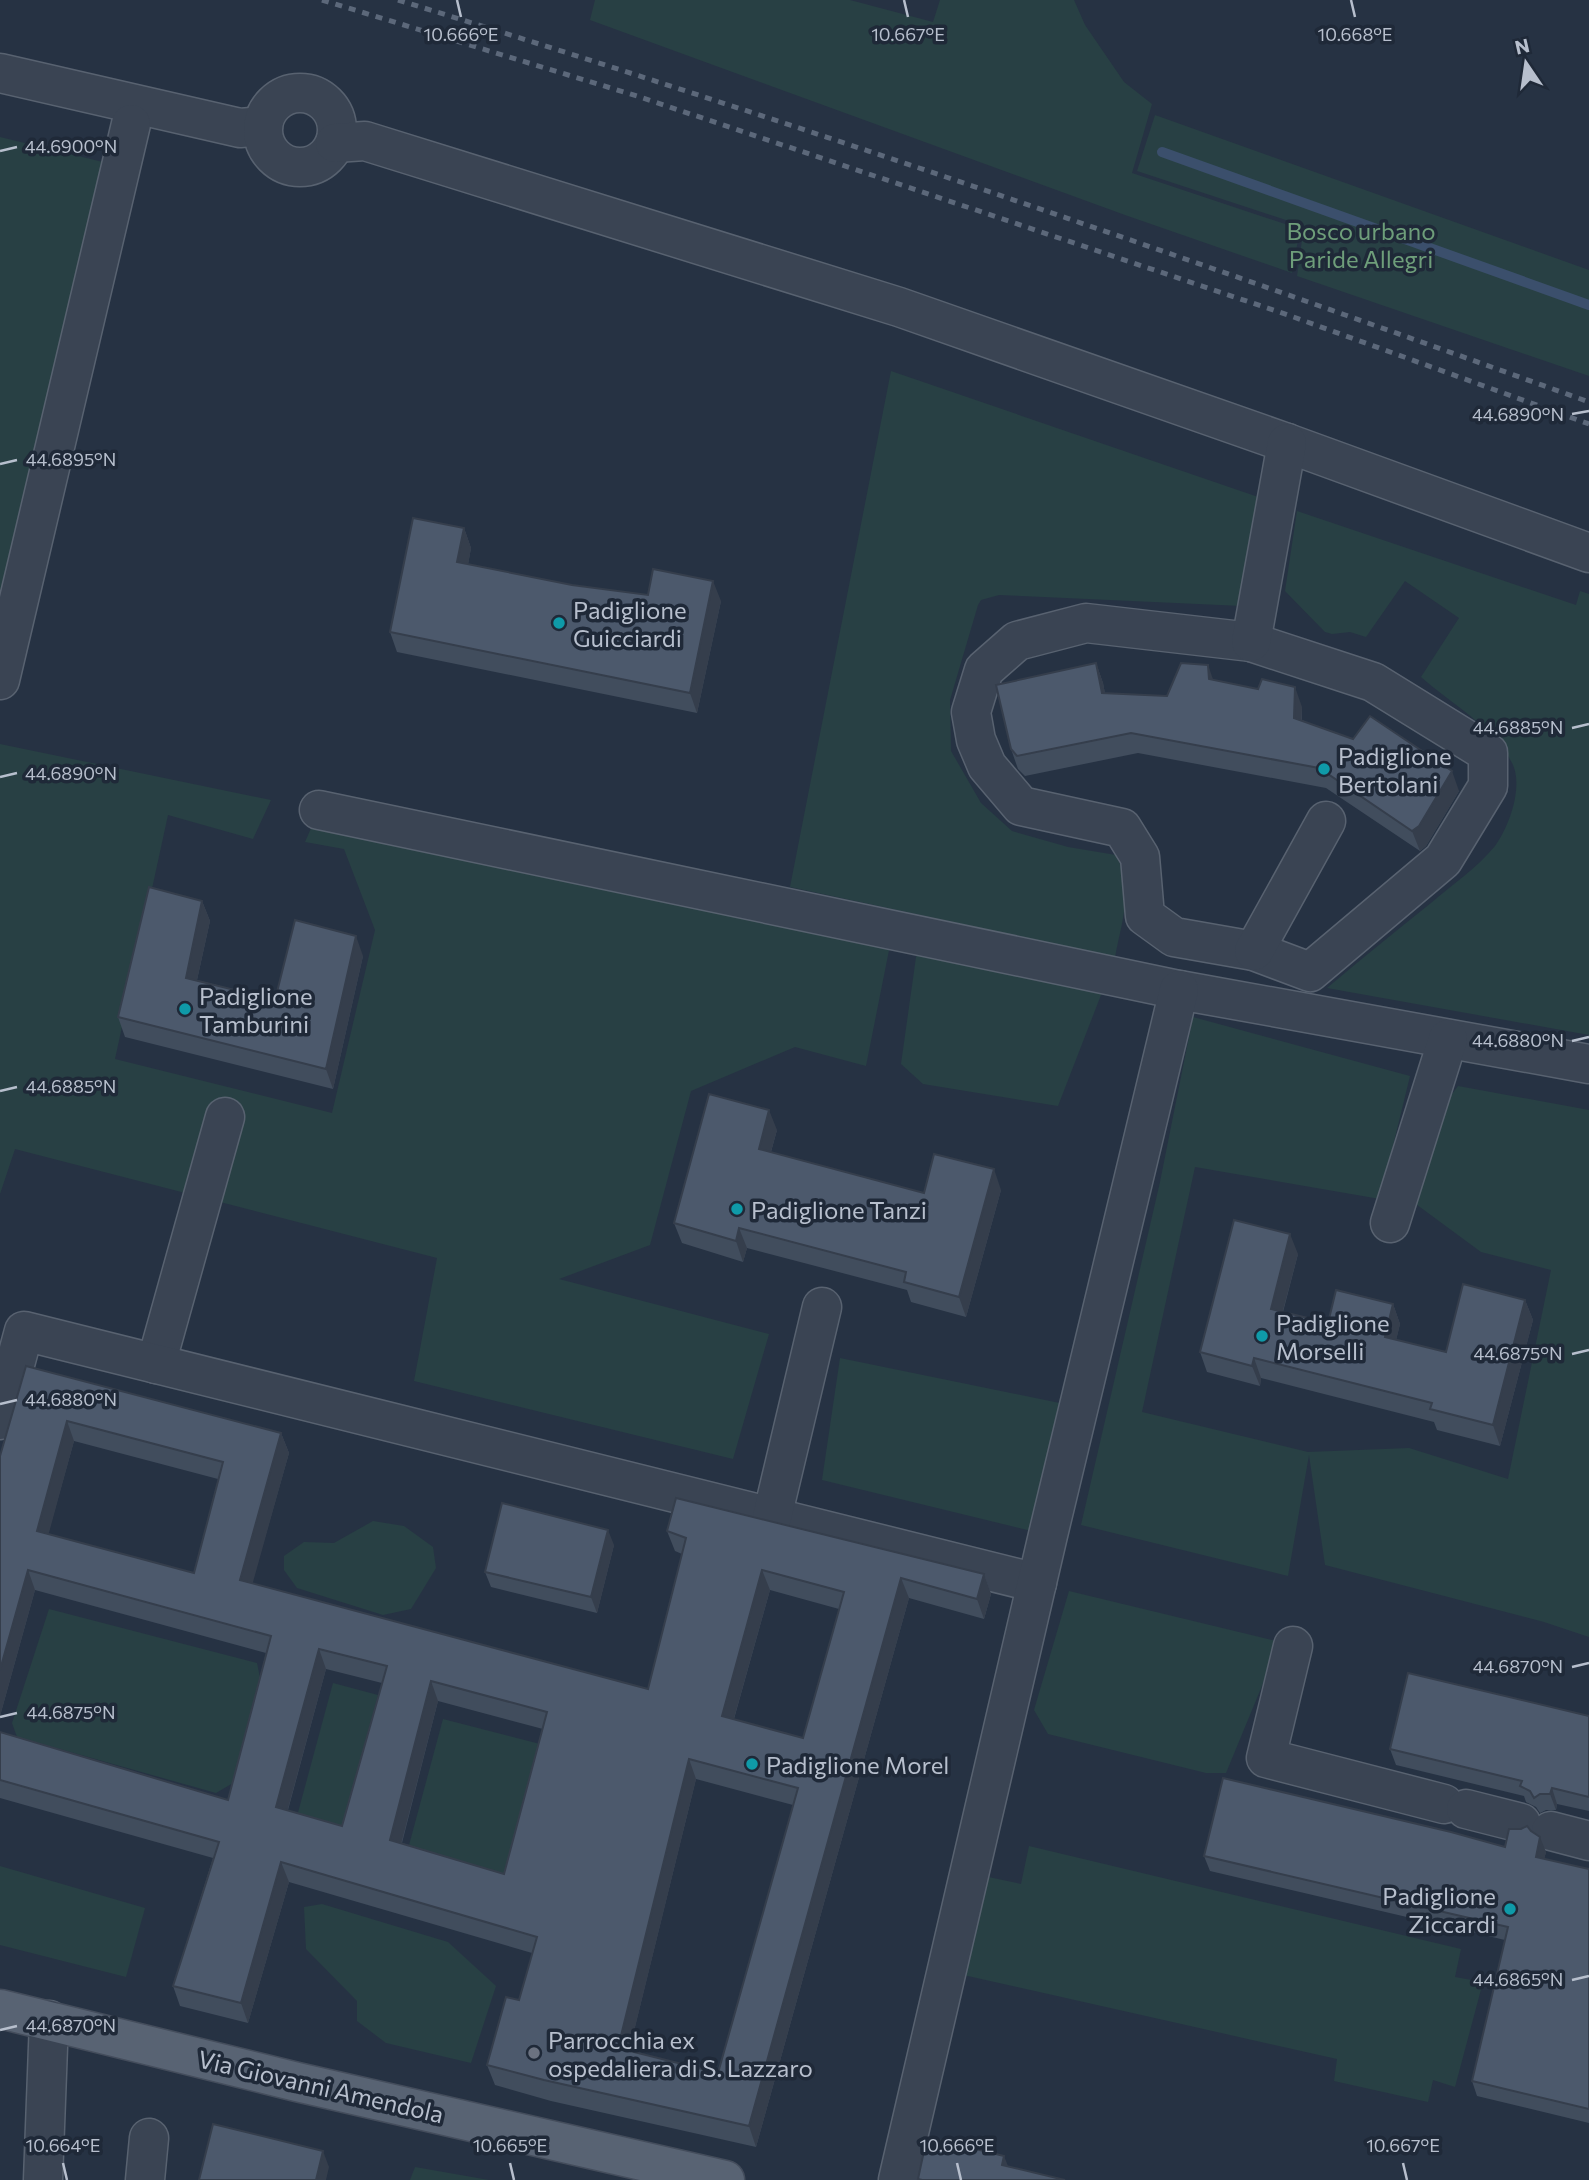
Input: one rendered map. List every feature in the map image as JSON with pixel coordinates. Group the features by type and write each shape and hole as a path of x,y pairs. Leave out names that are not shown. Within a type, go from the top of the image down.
{"main road":[{"name":"Via Giovanni Amendola","path":"0,2009 297,2082 725,2180"}],"street":[{"path":"0,73 240,128 262,126"},
{"path":"296,93 309,94 330,108 336,119 337,131 329,154 320,162 297,168 285,165 268,149 262,126 266,114 274,104 284,96 296,93"},
{"path":"0,680 131,124"},
{"path":"335,143 365,141 866,296 1287,443 1589,553"},
{"path":"1251,642 1287,443"},
{"path":"1086,623 1251,642 1373,682 1488,753 1488,786 1443,860 1310,972 1254,951 1174,937 1144,916 1140,857 1122,828 1021,806 987,766 976,740 971,712 985,670 1017,641 1086,623"},
{"path":"319,810 1179,990 1589,1065"},
{"path":"1254,951 1326,821"},
{"path":"898,2180 1179,990"},
{"path":"1390,1223 1448,1039"},
{"path":"156,1364 225,1117"},
{"path":"772,1517 822,1307"},
{"path":"0,1420 12,1328 1037,1583"},
{"path":"1293,1646 1266,1758 1589,1841"},
{"path":"43,2180 49,2020"},
{"path":"145,2180 149,2138"}],"green space":[{"path":"595,0 850,0 933,22 940,0 1074,0 1085,25 1124,82 1152,104 1132,173 1300,229 1292,273 590,20"},
{"name":"Bosco urbano Paride Allegri","path":"1155,115 1589,270 1589,376 1297,276 1304,226 1137,171"},
{"path":"0,137 107,163 0,610"},
{"path":"891,371 1264,499 1242,606 999,595 981,600 978,605 950,700 951,751 981,803 1012,831 1068,847 1116,855 1124,880 1125,905 1115,957 790,887"},
{"path":"1297,511 1576,605 1580,591 1589,594 1589,1035 1327,988 1488,854 1500,838 1513,807 1516,774 1506,752 1485,728 1421,677 1459,618 1405,581 1366,637 1350,632 1332,634 1325,632 1285,591"},
{"path":"0,744 271,800 253,839 168,815 115,1059 332,1113 375,930 344,849 305,842 319,810 893,930 866,1066 795,1047 691,1091 650,1245 559,1279 769,1334 733,1459 414,1381 437,1258 15,1149 0,1194"},
{"path":"918,943 1106,982 1058,1106 923,1084 901,1064"},
{"path":"1193,1017 1410,1076 1380,1199 1195,1167 1142,1412 1308,1452 1409,1448 1508,1479 1551,1270 1481,1252 1386,1182 1458,1086 1589,1110 1589,1637 1544,1622 1325,1565 1309,1455 1288,1576 1081,1525 1160,1182"},
{"path":"840,1358 1079,1407 1048,1535 822,1480"},
{"path":"373,1521 404,1526 433,1547 436,1568 411,1609 383,1615 297,1588 284,1570 284,1556 304,1542 334,1543"},
{"path":"1069,1591 1280,1642 1226,1773 1206,1773 1048,1734 1034,1710"},
{"path":"49,1609 257,1663 260,1678 233,1783 216,1793 17,1737 12,1723"},
{"path":"333,1683 378,1695 341,1832 296,1820"},
{"path":"443,1719 540,1744 505,1875 408,1849"},
{"path":"1029,1846 1461,1949 1455,1977 1483,1982 1455,2087 1433,2080 1428,2102 1334,2081 1337,2059 959,1974 979,1875 1021,1884"},
{"path":"0,1866 145,1908 126,1977 0,1945"},
{"path":"322,1904 448,1942 496,1986 471,2063 386,2043 357,2021 357,2001 306,1949 304,1907"},
{"path":"415,2167 489,2180 410,2180"}],"building":[{"name":"Padiglione Guicciardi","path":"413,518 464,528 457,562 572,585 648,595 653,569 713,581 690,693 390,632"},
{"name":"Padiglione Bertolani","path":"1096,663 1102,693 1167,696 1181,663 1208,665 1209,679 1258,689 1262,679 1295,687 1294,718 1353,739 1370,716 1452,771 1419,826 1412,831 1319,768 1131,733 1017,756 1011,749 996,685"},
{"name":"Padiglione Tamburini","path":"149,887 202,901 186,978 275,1000 295,920 356,936 326,1069 118,1017"},
{"name":"Padiglione Tanzi","path":"709,1094 769,1110 759,1149 924,1193 934,1154 994,1169 959,1297 904,1282 906,1272 739,1228 736,1241 674,1223"},
{"name":"Padiglione Morselli","path":"1234,1220 1290,1234 1271,1309 1328,1323 1336,1290 1393,1304 1385,1337 1446,1352 1463,1284 1525,1300 1493,1425 1430,1409 1432,1403 1254,1358 1252,1366 1200,1352"},
{"name":"Padiglione Morel","path":"26,1366 281,1433 240,1580 648,1689 686,1538 667,1531 676,1498 984,1574 977,1599 901,1578 749,2126 487,2065 506,1997 519,2000 537,1937 281,1862 241,2003 173,1986 219,1842 0,1780 0,1732 228,1800 271,1636 28,1570 0,1670 0,1456","holes":["67,1421 223,1462 194,1573 37,1531","762,1570 844,1592 803,1738 722,1716","319,1649 387,1666 342,1826 276,1807","431,1681 547,1712 504,1874 390,1840","689,1759 798,1788 718,2073 618,2048"]},
{"path":"502,1503 608,1530 591,1597 485,1572"},
{"path":"1408,1673 1589,1716 1589,1797 1552,1788 1550,1794 1540,1794 1534,1798 1530,1791 1520,1786 1522,1781 1390,1749"},
{"name":"Padiglione Ziccardi","path":"1223,1778 1505,1847 1509,1829 1527,1826 1540,1837 1536,1857 1589,1869 1589,2109 1472,2081 1508,1927 1204,1856"},
{"path":"213,2124 323,2151 316,2180 199,2180"},
{"path":"927,2137 1004,2156 1002,2165 1065,2180 918,2179"}],"waterway":[{"path":"1162,152 1589,305"}],"railway":[{"path":"322,0 637,96 1288,315 1589,424"},
{"path":"398,0 996,194 1589,402"}],"place":[{"name":"Padiglione Guicciardi","path":"559,623"},
{"name":"Padiglione Bertolani","path":"1324,769"},
{"name":"Padiglione Tamburini","path":"185,1009"},
{"name":"Padiglione Tanzi","path":"737,1209"},
{"name":"Padiglione Morselli","path":"1262,1336"},
{"name":"Padiglione Morel","path":"752,1764"},
{"name":"Padiglione Ziccardi","path":"1510,1909"},
{"name":"Parrocchia ex ospedaliera di S. Lazzaro","path":"534,2053"}]}
